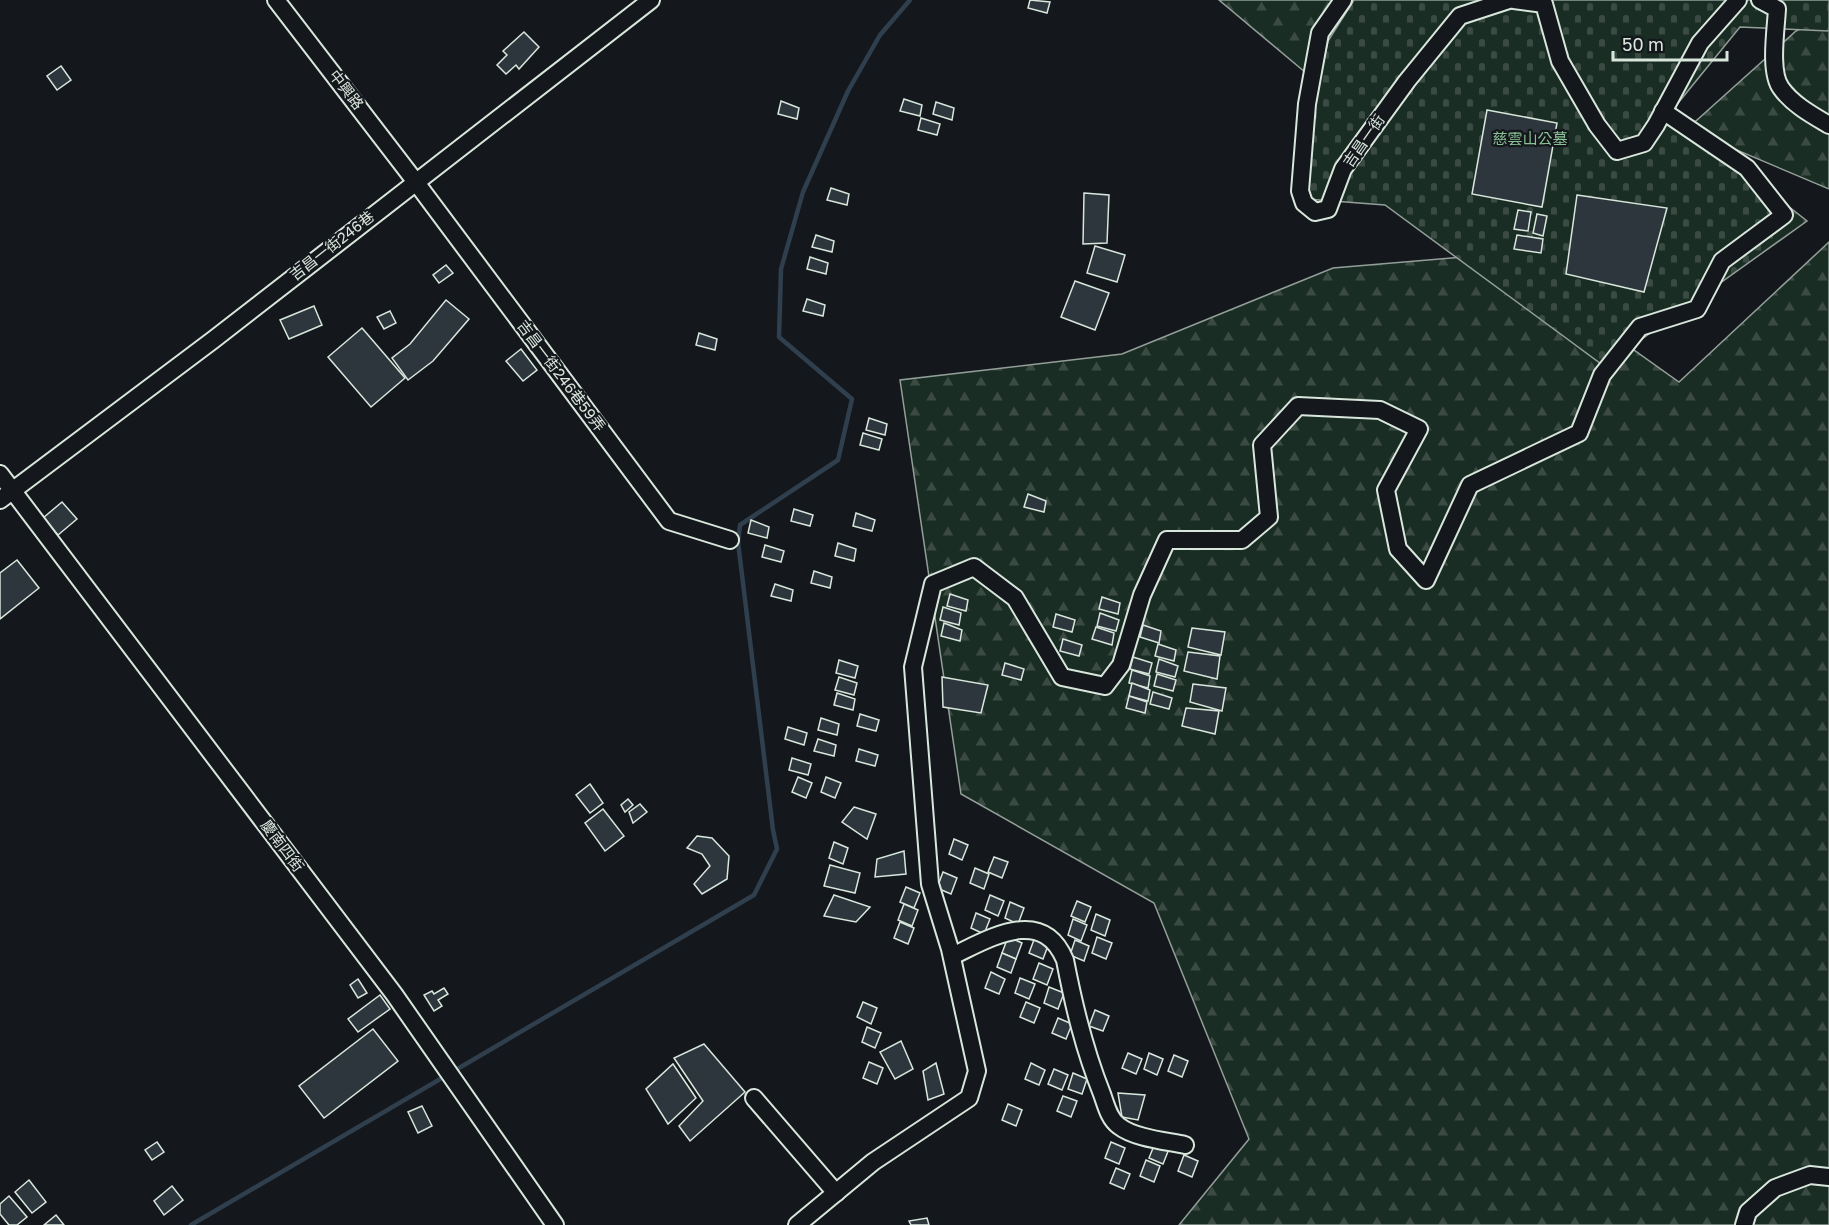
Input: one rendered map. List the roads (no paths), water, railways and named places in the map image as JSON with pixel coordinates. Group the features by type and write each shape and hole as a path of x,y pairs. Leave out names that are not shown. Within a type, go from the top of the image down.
{"street":[{"name":"中興路","path":"276,0 415,181"},
{"name":"吉昌一街246巷","path":"6,495 213,340 651,0"},
{"name":"吉昌一街","path":"1343,0 1320,33 1307,104 1300,191 1304,203 1315,212 1328,209 1343,169 1407,81 1460,16 1509,0"},
{"path":"1514,0 1544,4 1560,62 1617,151 1644,143 1700,43 1738,0"},
{"path":"1760,0 1777,9 1774,62 1779,87 1806,112 1829,125"},
{"path":"797,1225 873,1162 969,1098 977,1071 952,956 930,884 913,667 933,584 975,567 1015,598 1062,677 1105,686 1120,665 1142,595 1167,540 1242,540 1269,517 1262,445 1298,406 1380,410 1419,429 1386,490 1398,549 1426,580 1470,485 1580,433 1602,375 1640,327 1697,309 1722,261 1784,215 1747,168 1663,111"},
{"name":"吉昌一街246巷59弄","path":"415,181 669,521 730,540"},
{"name":"慶南四街","path":"0,474 6,495 394,994 555,1225"},
{"path":"952,956 1015,930 1035,931 1048,936 1061,951 1065,960 1078,1027 1112,1121 1133,1133 1185,1145"},
{"path":"754,1098 836,1193"},
{"path":"1744,1225 1748,1212 1775,1188 1810,1175 1829,1177"}],"waterway":[{"path":"191,1225 754,895 777,849 738,542 740,525 838,460 852,399 779,337 781,269 803,192 848,91 880,35 910,0"}],"park label":[{"name":"慈雲山公墓","path":"1530,139"}]}
